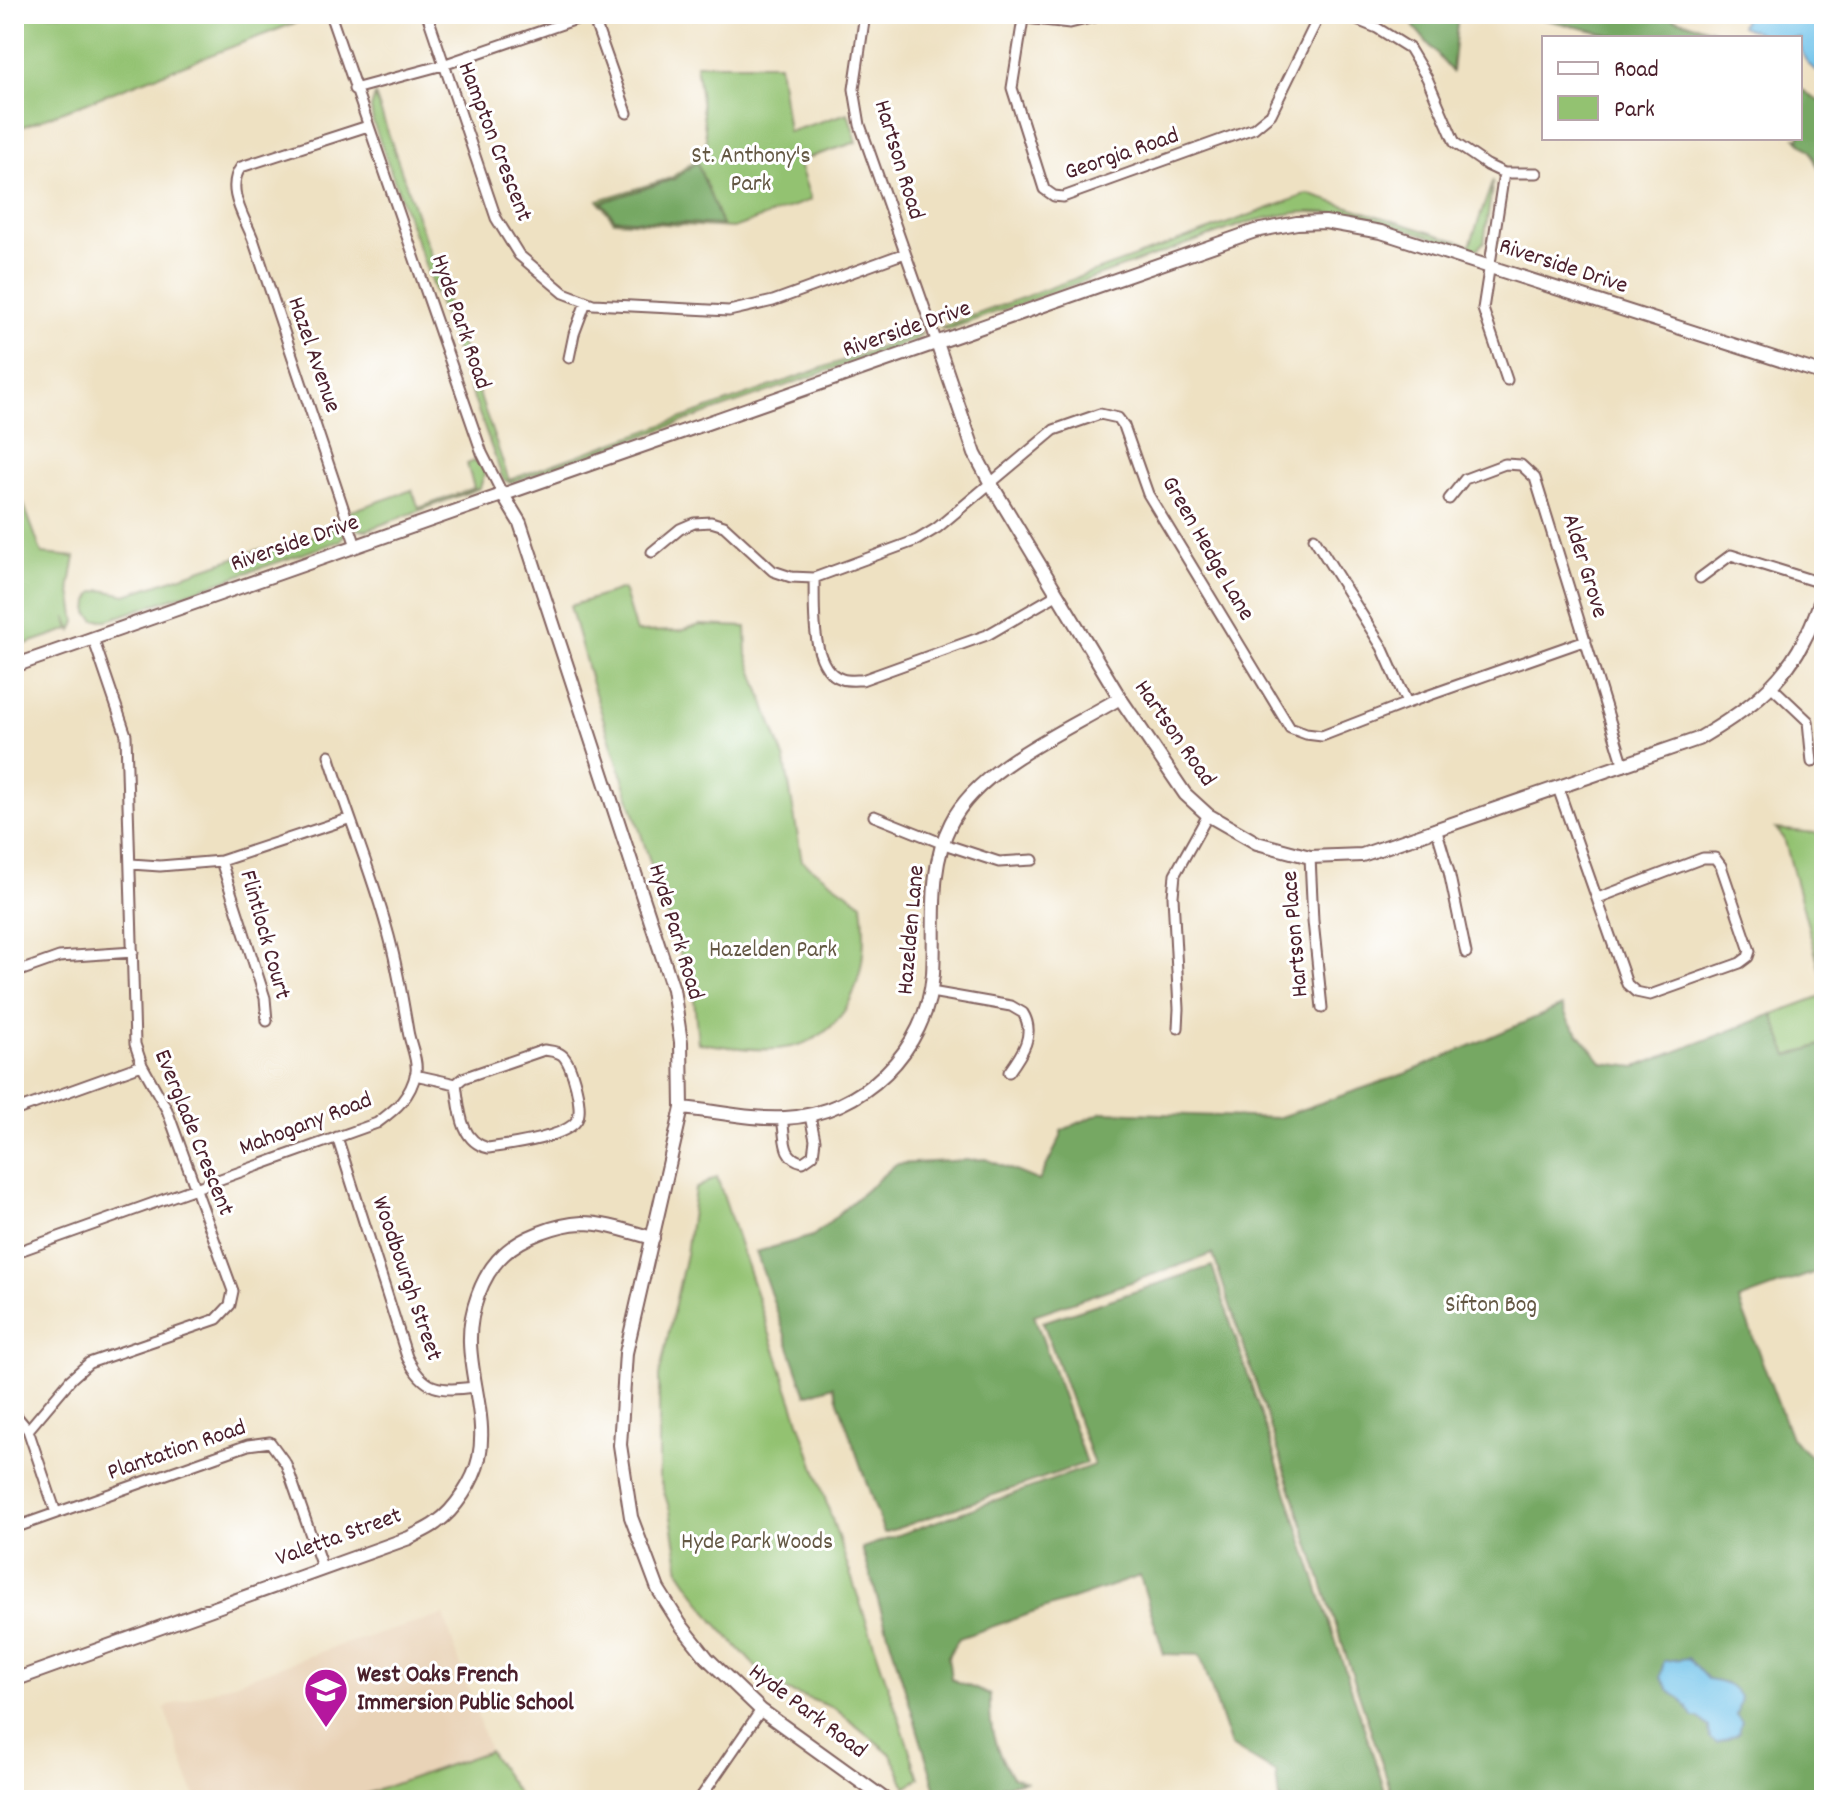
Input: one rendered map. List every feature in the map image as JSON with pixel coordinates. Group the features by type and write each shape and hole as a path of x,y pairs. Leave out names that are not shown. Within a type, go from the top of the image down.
{"main road":[{"name":"Riverside Drive","path":"14,666 1255,231 1297,223 1325,222 1381,232 1824,374"},
{"name":"Hartson Road","path":"937,343 975,454 1120,698 1185,794 1208,815 1257,843 1310,857 1362,855 1698,739 1737,716 1772,687 1804,641 1824,592"},
{"name":"Hyde Park Road","path":"503,495 520,523 673,989 681,1042 682,1108 626,1353 620,1445 631,1517 649,1570 680,1624 722,1675 761,1710 886,1800"},
{"name":"Hazelden Lane","path":"682,1108 782,1119 810,1116 840,1104 871,1086 901,1059 925,1018 931,992 936,872 951,824 969,797 997,770 1120,698"},
{"name":"Valetta Street","path":"14,1680 409,1538 437,1523 456,1503 479,1458 479,1413 470,1342 473,1313 488,1277 504,1254 530,1238 557,1227 580,1223 602,1225 653,1238"}],"street":[{"name":"Hyde Park Road","path":"330,14 482,453 503,495"},
{"name":"Hampton Crescent","path":"427,14 496,218 519,255 564,293 586,302 629,308 729,311 773,301 905,253"},
{"path":"354,89 443,65 592,14 627,113"},
{"name":"Hartson Road","path":"865,14 854,89 860,125 937,343"},
{"path":"989,14 1070,23 1107,14"},
{"name":"Georgia Road","path":"1023,19 1012,88 1044,189 1054,196 1063,197 1254,128 1271,114 1320,14"},
{"path":"1342,14 1377,28 1409,48 1427,78 1455,143 1504,173 1537,173"},
{"name":"Hazel Avenue","path":"356,546 253,239 234,192 234,177 241,167 368,126"},
{"path":"1504,173 1483,309 1507,380"},
{"path":"569,358 586,302"},
{"name":"Green Hedge Lane","path":"652,552 680,529 694,523 711,522 724,526 773,571 791,577 814,578 917,540 937,528 1054,430 1100,414 1118,418 1124,426 1148,494 1290,728 1322,736 1586,640"},
{"name":"Alder Grove","path":"1449,499 1465,479 1505,464 1521,465 1535,478 1624,766"},
{"path":"1314,538 1382,647 1407,703"},
{"path":"1700,578 1731,555 1824,584"},
{"path":"814,578 820,658 832,674 843,680 862,680 987,635 1058,594"},
{"name":"Everglade Crescent","path":"28,1430 71,1379 89,1363 217,1319 230,1305 233,1291 167,1110 142,1065 135,1044 126,735 93,638"},
{"path":"1772,687 1808,721 1812,762"},
{"path":"329,755 386,926 399,977 416,1065 415,1075 456,1084"},
{"path":"1558,788 1627,984 1636,992 1650,995 1740,963 1748,957 1750,951 1721,866 1715,858 1703,858 1598,898"},
{"path":"1178,1028 1173,896 1175,874 1208,815"},
{"path":"874,816 999,862 1033,860"},
{"path":"131,864 160,866 221,861 348,819"},
{"path":"1436,828 1466,953"},
{"name":"Hartson Place","path":"1310,857 1322,1008"},
{"name":"Flintlock Court","path":"221,861 265,998 267,1021"},
{"path":"14,973 59,957 133,952"},
{"path":"931,992 1011,1006 1023,1013 1030,1031 1023,1052 1009,1072"},
{"path":"544,1050 554,1051 564,1056 570,1065 580,1108 577,1120 565,1131 488,1148 478,1146 465,1130 456,1084 463,1078 544,1050"},
{"path":"14,1111 142,1065"},
{"name":"Mahogany Road","path":"14,1253 377,1123 403,1104 415,1075"},
{"path":"782,1119 786,1151 794,1160 803,1162 813,1155 815,1140 810,1116"},
{"name":"Woodbourgh Street","path":"337,1137 415,1374 426,1384 445,1391 475,1387"},
{"path":"14,1413 28,1430 56,1513"},
{"name":"Plantation Road","path":"14,1528 248,1445 270,1442 286,1464 322,1567"},
{"path":"699,1800 761,1710"}],"shaded area":[{"name":"West Oaks French Immersion Public School","path":"444,1615 489,1751 347,1800 196,1800 164,1708 340,1645"}],"green space":[{"path":"14,14 318,14 14,130"},
{"path":"1408,14 1458,14 1452,72 1414,27"},
{"path":"1521,14 1659,14 1729,36 1615,36"},
{"name":"St. Anthony's Park","path":"696,64 779,64 788,132 848,113 857,142 798,161 811,200 733,228 614,221 598,200 671,178 708,151"},
{"path":"1802,89 1824,105 1824,180 1810,151 1798,140 1802,140"},
{"path":"375,95 509,480 923,332 915,340 510,483 503,479 373,122 371,108"},
{"path":"697,162 722,225 615,219 602,202 674,179"},
{"path":"1493,180 1484,242 1477,249 1470,250 1391,225 1350,216 1309,212 1286,214 1249,222 949,329 939,328 1308,194 1470,245"},
{"path":"474,461 480,463 485,472 480,488 367,530 358,530 348,512 412,490 419,508 474,488 467,464"},
{"path":"14,478 42,554 75,557 70,585 76,622 72,631 66,617 70,629 14,648"},
{"path":"343,525 345,533 340,541 108,620 95,620 88,613 93,593 102,590 126,595"},
{"name":"Hazelden Park","path":"623,589 636,632 681,631 700,625 746,627 747,655 785,761 802,861 862,903 863,952 852,997 840,1017 824,1032 804,1043 768,1049 698,1043 694,999 592,684 570,606"},
{"path":"1776,829 1824,834 1824,985 1784,838"},
{"path":"1824,995 1824,1044 1788,1056 1773,1014"},
{"name":"Sifton Bog","path":"1562,1006 1569,1022 1603,1063 1636,1067 1773,1014 1788,1056 1824,1044 1824,1269 1739,1300 1791,1438 1824,1469 1824,1800 1394,1800 1213,1254 1034,1315 1086,1463 884,1533 833,1386 806,1395 756,1252 813,1236 896,1164 986,1159 1039,1181 1061,1137 1061,1131 1103,1112 1277,1118 1410,1072"},
{"name":"Hyde Park Woods","path":"717,1177 919,1778 906,1787 891,1754 834,1708 772,1685 713,1620 680,1571 670,1511 659,1476 659,1376 686,1254 695,1189"},
{"path":"1212,1266 1388,1800 1279,1800 1276,1773 1231,1746 1200,1655 1164,1654 1140,1576 959,1638 948,1656 951,1679 990,1695 990,1718 997,1747 1012,1777 1025,1781 966,1800 939,1800 862,1548 1094,1465 1043,1322"},
{"path":"489,1751 522,1800 349,1800"}],"water":[{"path":"1746,14 1824,14 1824,77 1806,60 1802,51 1802,36 1765,36 1741,26"},
{"path":"1688,1658 1707,1679 1727,1684 1741,1698 1736,1715 1742,1721 1739,1733 1717,1743 1710,1739 1709,1727 1699,1718 1694,1718 1680,1698 1670,1692 1660,1677 1664,1661"}],"place":[{"name":"West Oaks French Immersion Public School","path":"326,1729"}]}
